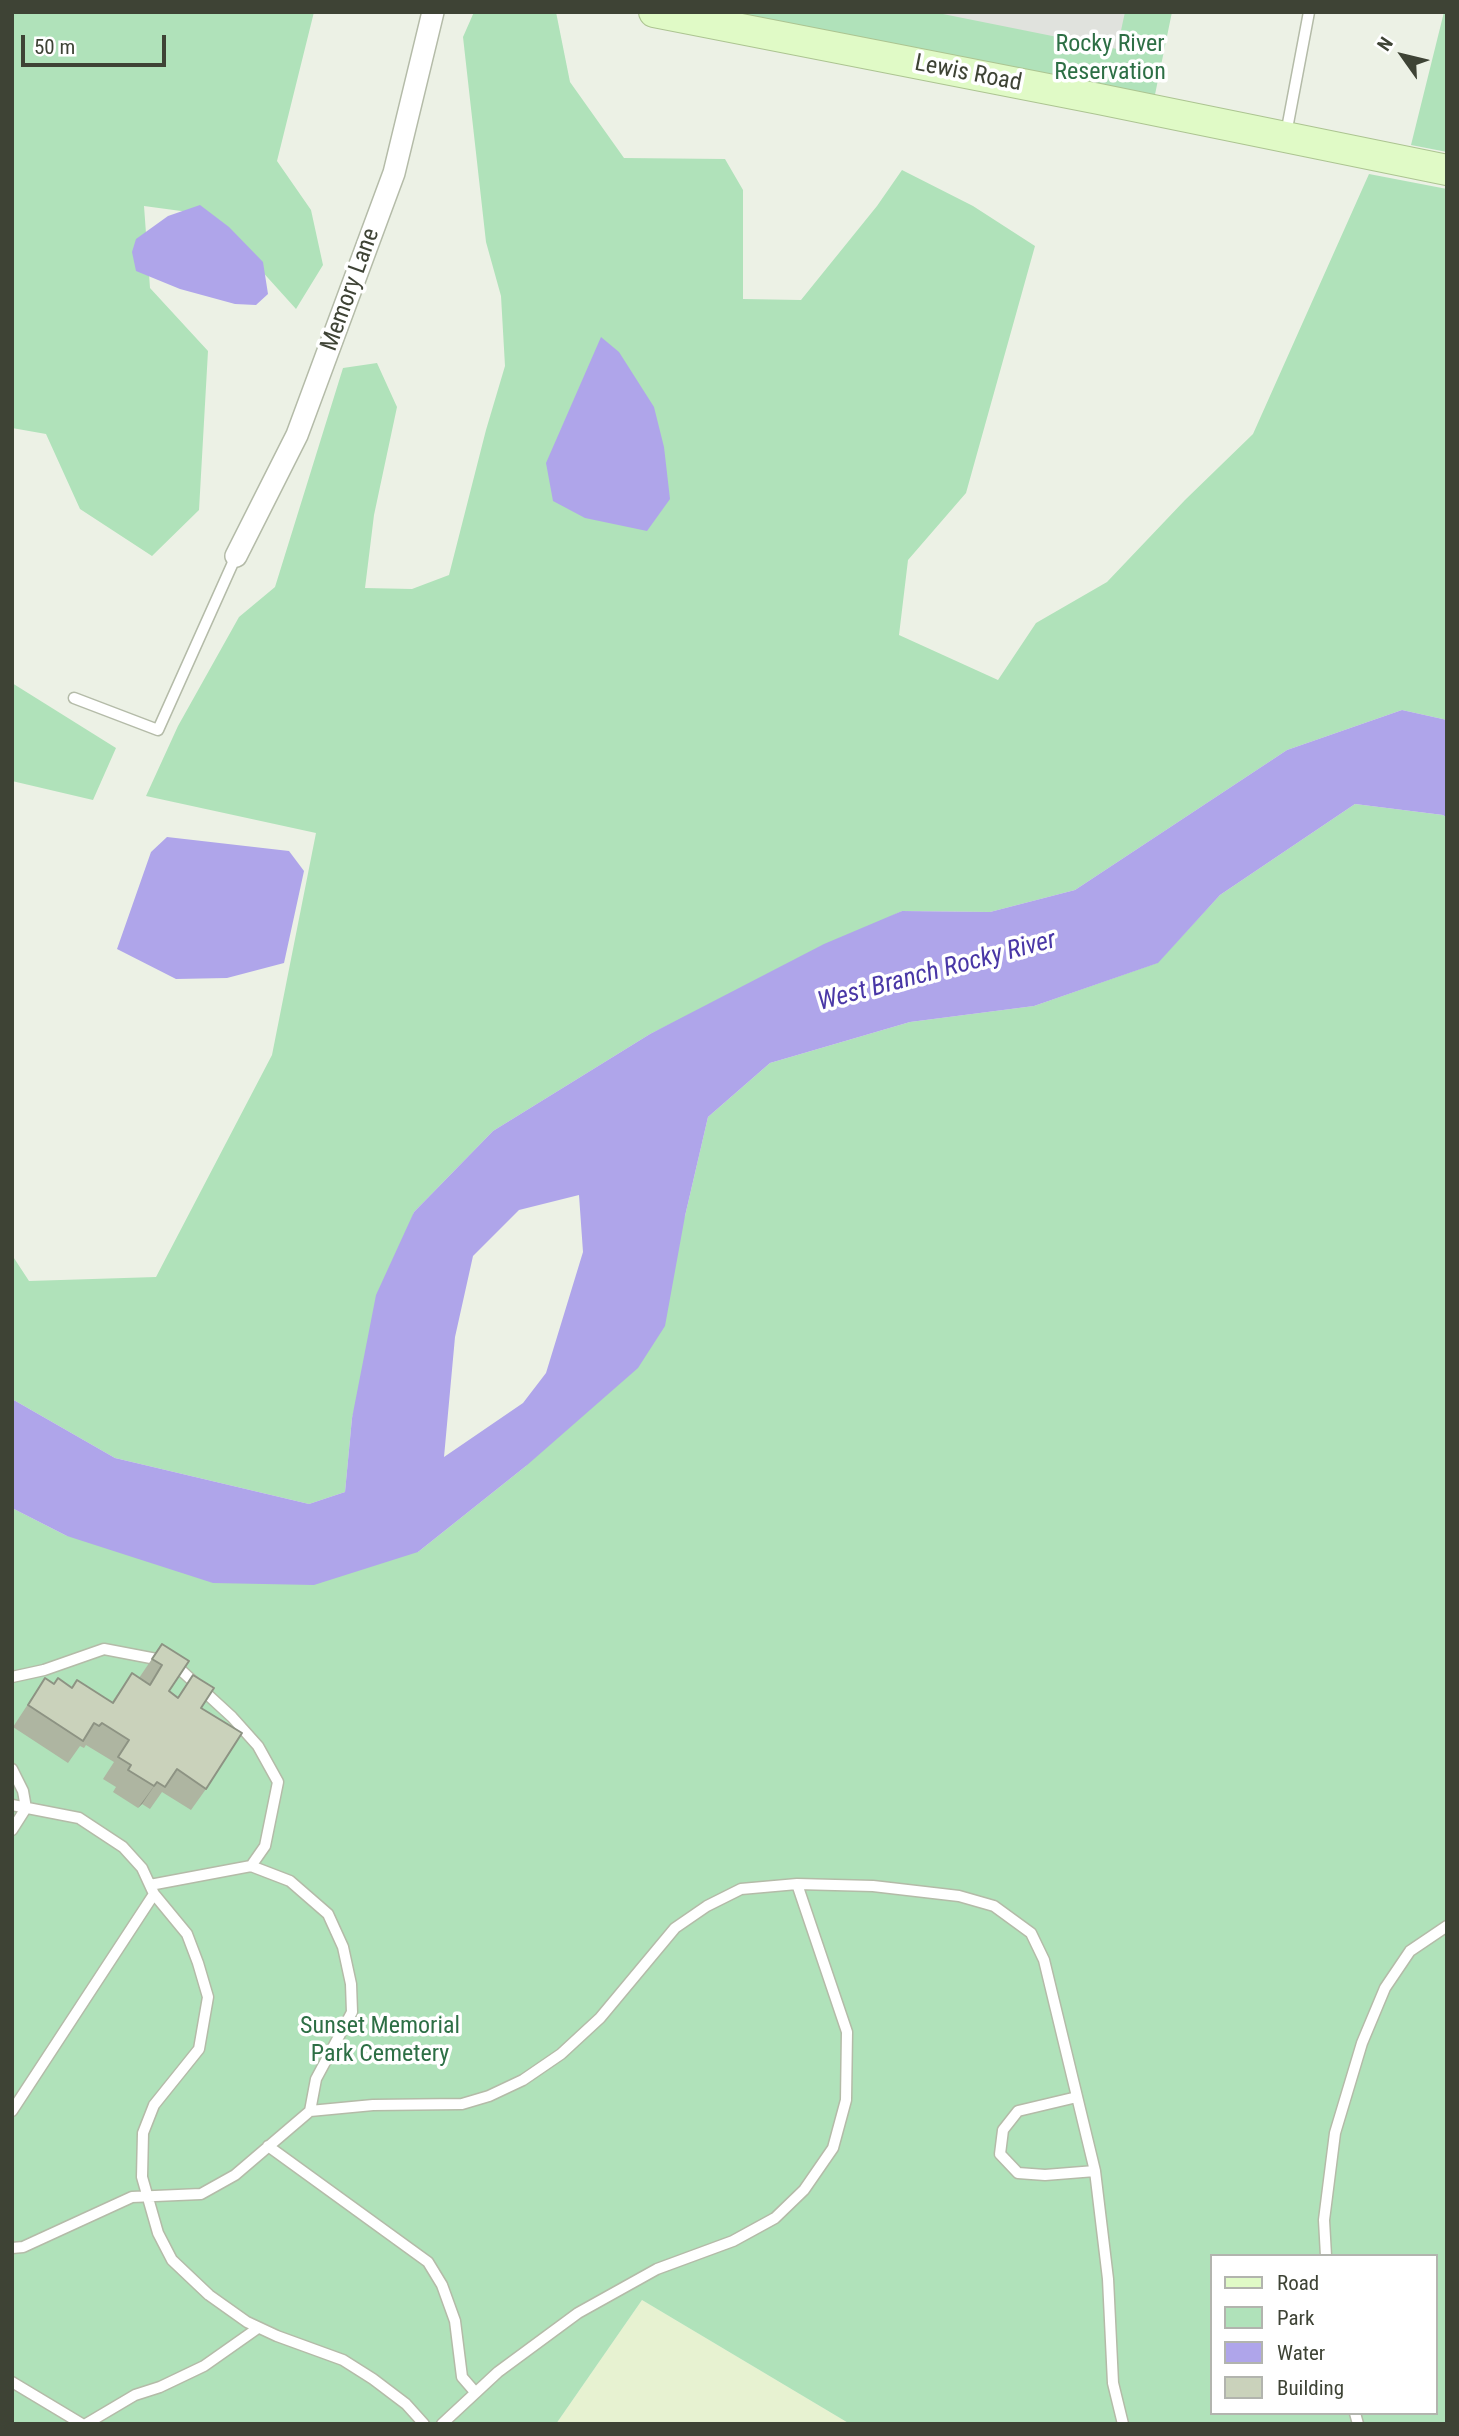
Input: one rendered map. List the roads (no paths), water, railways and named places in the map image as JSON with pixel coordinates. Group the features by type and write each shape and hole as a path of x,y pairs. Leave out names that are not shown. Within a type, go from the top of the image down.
{"street":[{"name":"Memory Lane","path":"236,556 297,435 394,173 433,12"},
{"name":"Lewis Road","path":"654,12 1447,170"}],"lane":[{"path":"1286,137 1309,12"},
{"path":"74,698 159,730 236,556"},
{"path":"12,1677 44,1670 104,1649 172,1662 258,1745 278,1782 265,1846 251,1866"},
{"path":"12,1769 23,1791 26,1808 12,1830"},
{"path":"12,1805 79,1818 122,1847 142,1868 152,1890 187,1934 198,1963 208,1997 199,2049 154,2105 144,2133 142,2177 146,2197 158,2233 172,2260 209,2295 247,2322 343,2360 406,2404 424,2424"},
{"path":"12,2111 152,1890 251,1866 290,1881 328,1914 344,1947 351,1984 352,2012 316,2079 310,2111"},
{"path":"442,2424 498,2372 578,2313 657,2269 733,2241 775,2218 804,2190 833,2148 846,2100 847,2032 797,1884"},
{"path":"12,2248 23,2247 132,2197 201,2194 235,2175 310,2111 373,2105 463,2104 489,2096 523,2080 561,2054 600,2018 675,1928 707,1906 741,1889 797,1884 873,1886 959,1896 994,1906 1031,1933 1044,1960 1095,2171 1108,2280 1113,2383 1123,2424"},
{"path":"1326,2254 1324,2220 1335,2133 1362,2043 1385,1988 1410,1951 1447,1926"},
{"path":"1077,2097 1018,2111 1003,2130 1000,2154 1018,2174 1095,2171"},
{"path":"268,2146 428,2262 442,2285 455,2321 461,2377 475,2392"},
{"path":"12,2382 84,2424 135,2395 204,2366 258,2328"}],"water":[{"path":"200,205 229,227 263,262 268,294 256,305 235,304 180,289 136,271 132,252 136,239 168,216"},
{"path":"601,337 619,352 654,407 664,447 670,499 647,531 585,518 553,501 546,463"},
{"name":"West Branch Rocky River","path":"1402,710 1447,720 1447,818 1443,815 1355,804 1220,895 1158,963 1034,1006 910,1022 770,1063 708,1117 685,1216 665,1326 638,1368 526,1466 418,1552 314,1585 213,1583 67,1536 12,1508 12,1399 115,1458 309,1504 345,1492 352,1418 376,1295 414,1212 493,1131 650,1034 824,944 902,911 990,912 1075,890 1287,750","holes":["579,1195 583,1252 546,1373 523,1403 444,1457 455,1337 473,1256 519,1210"]},
{"path":"167,837 289,851 304,871 284,963 227,978 176,979 117,949 151,852"}],"park label":[{"name":"Rocky River Reservation","path":"1110,59"},
{"name":"Sunset Memorial Park Cemetery","path":"380,2041"}]}
